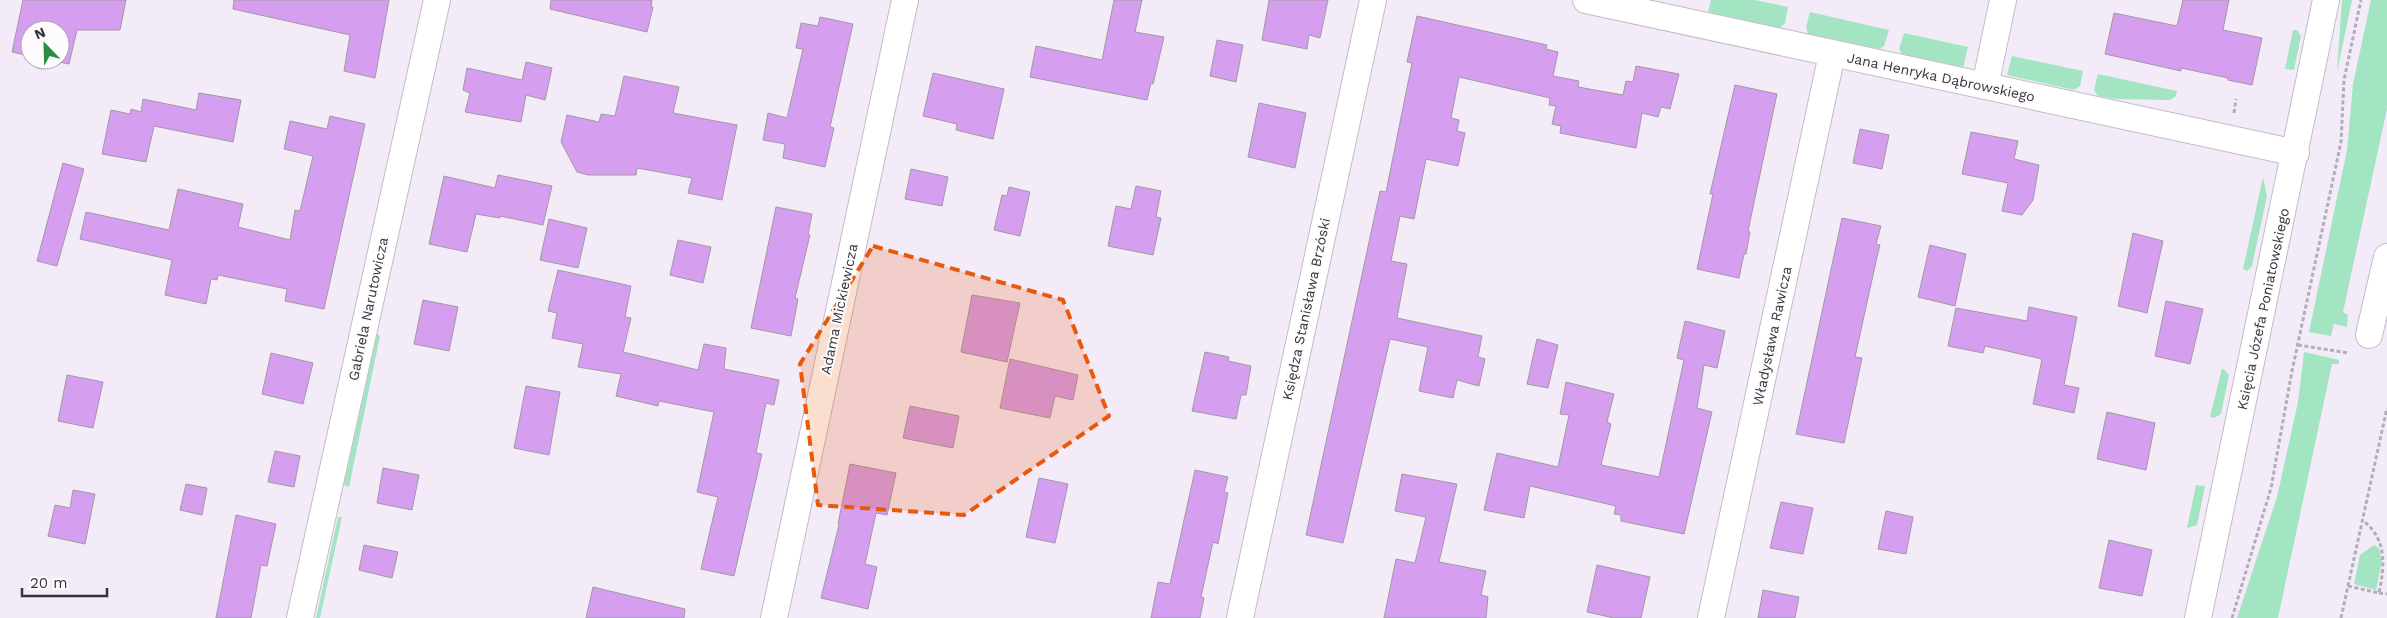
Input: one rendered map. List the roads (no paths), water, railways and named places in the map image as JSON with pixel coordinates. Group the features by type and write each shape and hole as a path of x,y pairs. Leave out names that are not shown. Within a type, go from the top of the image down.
{"street":[{"name":"Gabriela Narutowicza","path":"300,618 437,0"},
{"name":"Adama Mickiewicza","path":"774,618 904,0"},
{"name":"Księdza Stanisława Brzóski","path":"1240,618 1373,0"},
{"name":"Jana Henryka Dąbrowskiego","path":"1586,0 1686,10 1832,54 2296,153"},
{"path":"1985,86 2003,0"},
{"name":"Księcia Józefa Poniatowskiego","path":"2198,618 2296,153 2326,0"},
{"name":"Władysława Rawicza","path":"1711,618 1832,54"},
{"path":"2369,335 2387,257"}]}
